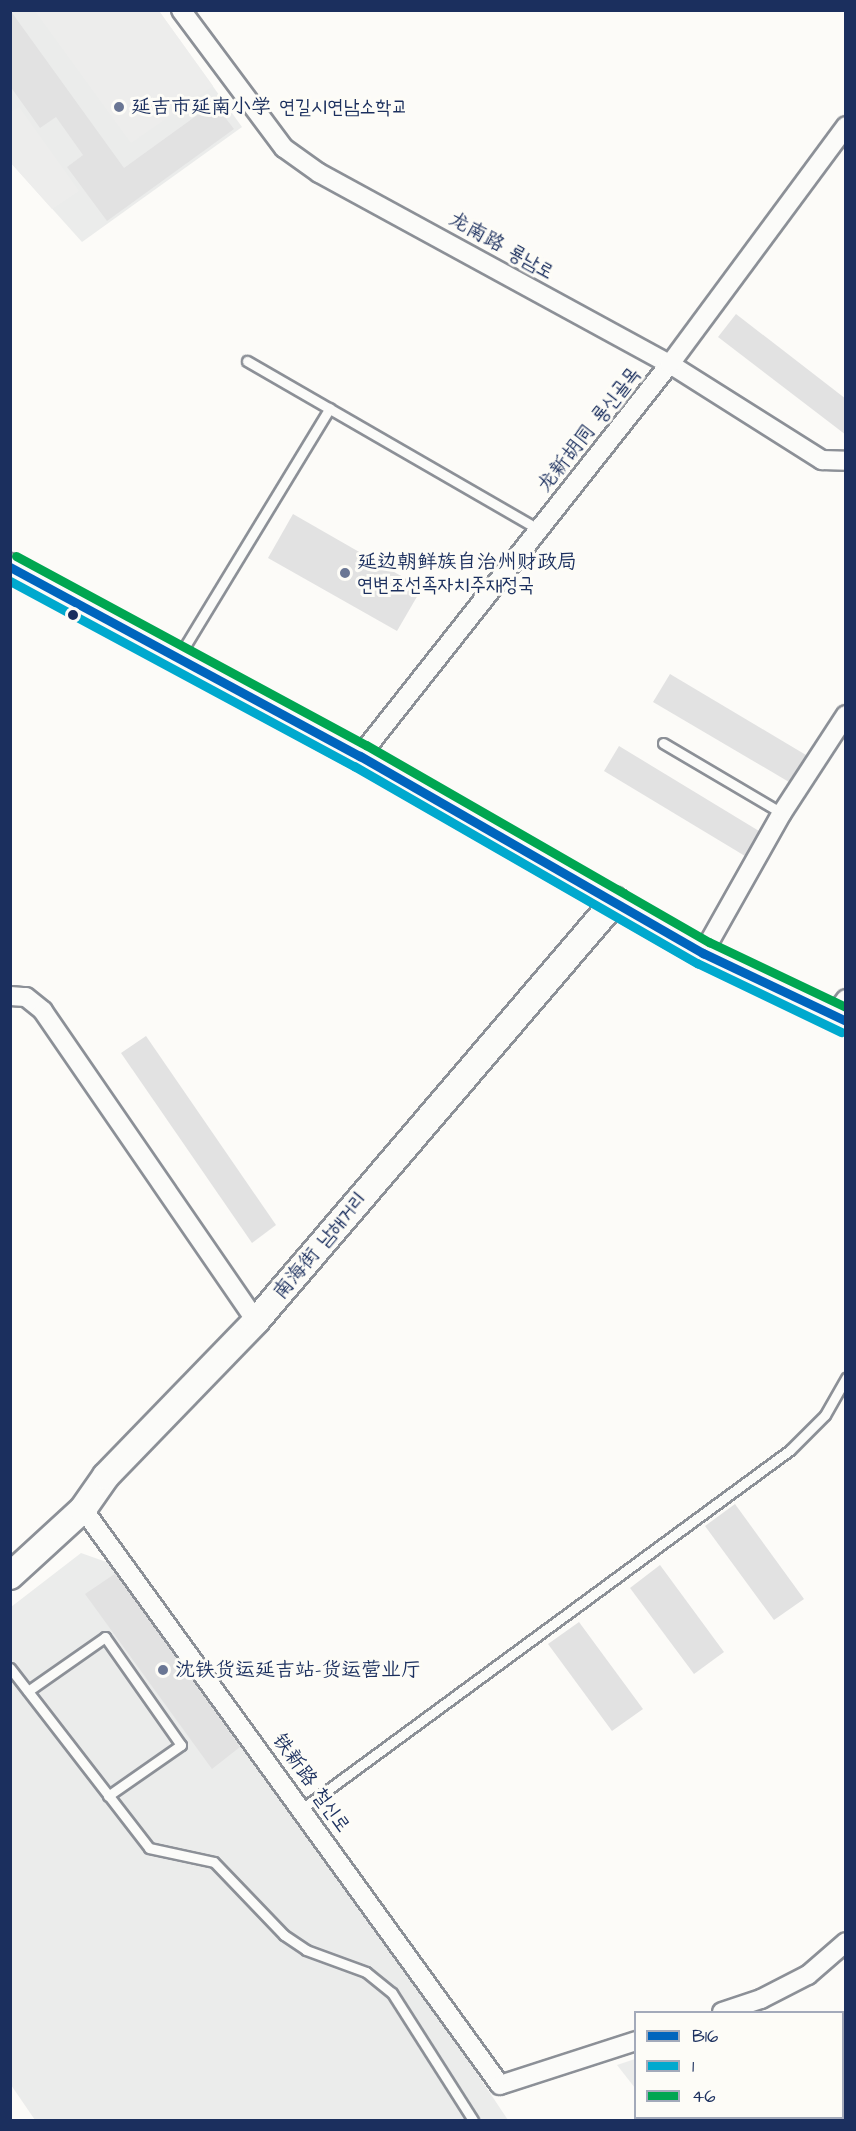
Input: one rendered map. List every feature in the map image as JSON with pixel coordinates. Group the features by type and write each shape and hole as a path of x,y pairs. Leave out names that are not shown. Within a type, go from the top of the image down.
{"main road":[{"path":"13,575 179,656 360,756 703,953 842,1012"},
{"name":"南海街 남해거리","path":"10,1576 84,1509 106,1476 256,1321 615,901"}],"street":[{"name":"龙南路 룡남로","path":"181,10 284,148 319,172 670,364 822,460 846,461"},
{"name":"龙新胡同 룡신골목","path":"360,756 670,364 846,126"},
{"path":"703,953 782,813 846,715"},
{"path":"10,996 26,997 43,1011 256,1321"},
{"name":"铁新路 철신로","path":"84,1509 303,1808 500,2085 634,2042"},
{"path":"728,2011 761,1999 808,1975 846,1942"}],"lane":[{"path":"247,361 540,530"},
{"path":"179,656 330,408"},
{"path":"663,743 782,813"},
{"path":"303,1808 790,1450 825,1414 846,1378"},
{"path":"28,1691 105,1637 181,1745 108,1796"},
{"path":"10,1668 149,1848 214,1862 284,1935 306,1950 366,1972 381,1983 399,2002 473,2121"}],"shaded area":[{"name":"延吉市延南小学 연길시연남소학교","path":"10,11 159,11 242,127 82,242 11,163"},
{"path":"35,11 159,11 213,86 131,143"},
{"path":"19,107 79,191 52,209 11,163 11,112"},
{"path":"81,1553 112,1564 369,1924 376,1922 508,2120 35,2120 11,2085 11,1607"},
{"path":"634,2060 634,2087 617,2065"},
{"path":"826,2119 827,2120 635,2120"}],"building":[{"path":"10,10 124,168 214,103 234,129 107,221 67,167 83,155 56,117 40,128 10,86"},
{"path":"736,314 846,399 846,435 718,337"},
{"name":"延边朝鲜族自治州财政局 연변조선족자치주재정국","path":"293,514 422,588 397,631 268,558"},
{"path":"670,674 806,755 789,782 653,702"},
{"path":"619,746 759,831 745,856 604,771"},
{"path":"146,1036 276,1225 252,1243 121,1053"},
{"path":"735,1504 804,1599 774,1620 705,1526"},
{"path":"660,1565 724,1652 694,1674 630,1588"},
{"name":"沈铁货运延吉站-货运营业厅","path":"116,1573 240,1747 212,1769 85,1594"},
{"path":"579,1622 643,1709 612,1731 548,1644"}],"transit line":[{"name":"46","path":"16,556 366,745 709,942 846,1007"},
{"name":"B16","path":"10,567 360,756 703,953 846,1021"},
{"name":"1","path":"10,581 354,766 697,963 841,1032"}],"place":[{"name":"延吉市延南小学 연길시연남소학교","path":"119,107"},
{"name":"延边朝鲜族自治州财政局 연변조선족자치주재정국","path":"345,573"},
{"name":"沈铁货运延吉站-货运营业厅","path":"163,1670"}]}
